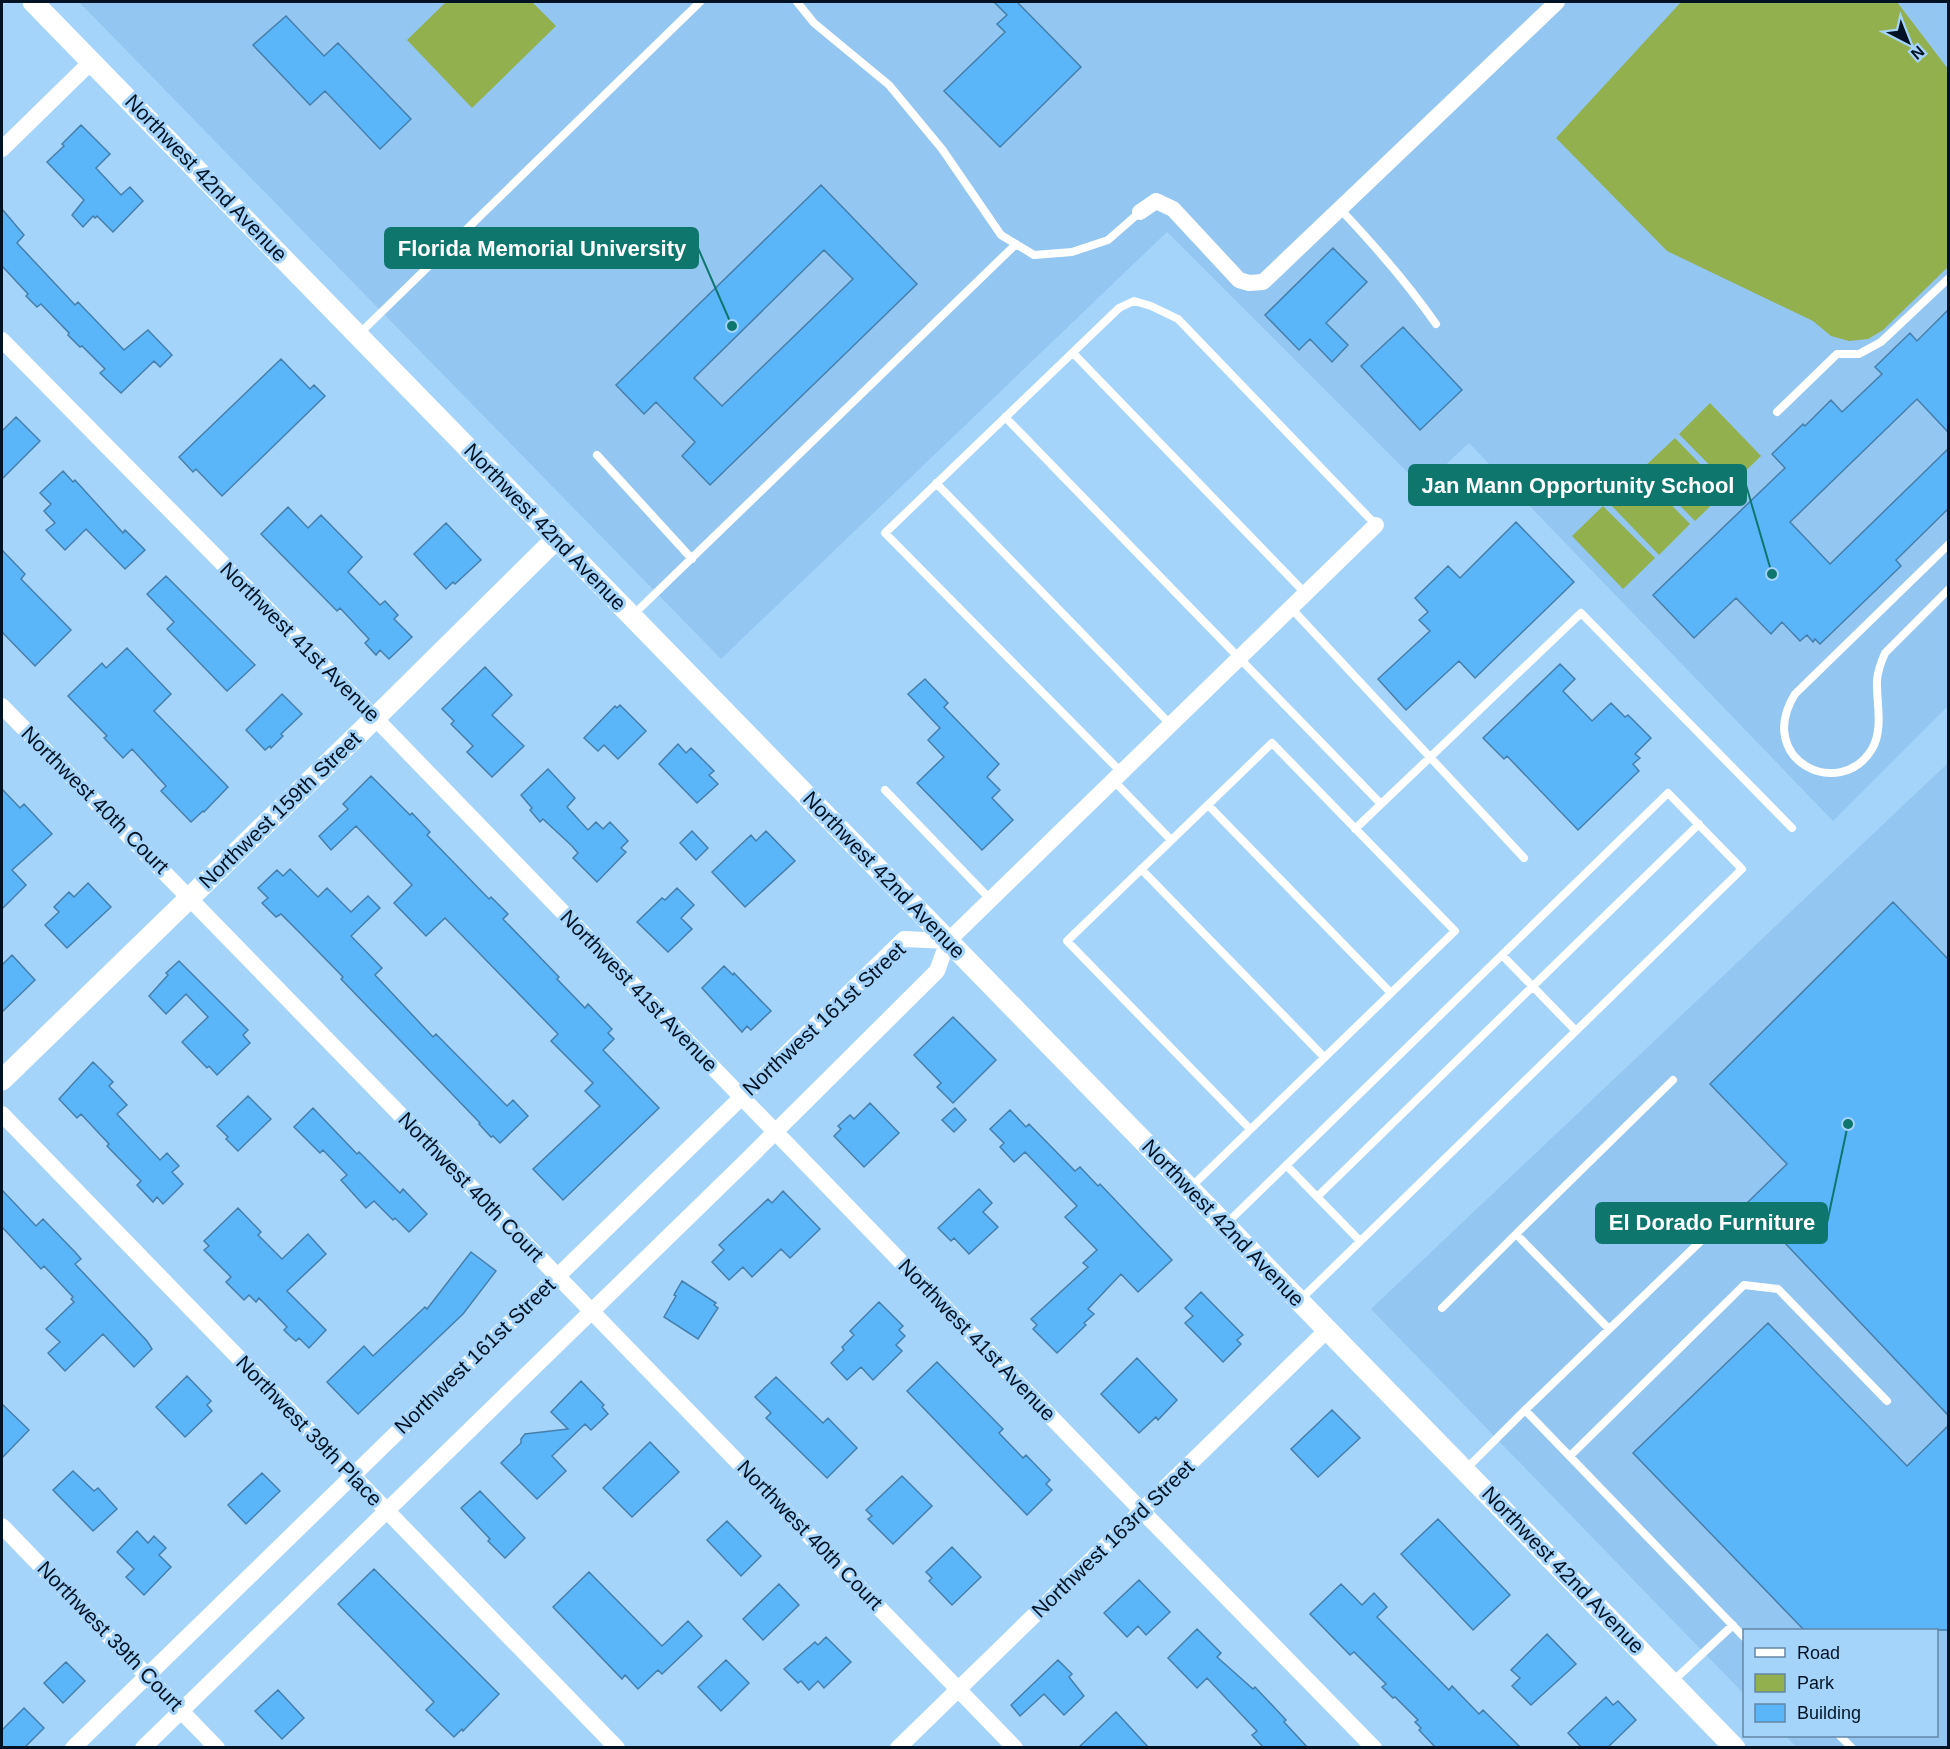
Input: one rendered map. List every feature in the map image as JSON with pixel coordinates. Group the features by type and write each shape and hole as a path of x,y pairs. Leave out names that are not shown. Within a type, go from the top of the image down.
{"street":[{"name":"Northwest 42nd Avenue","path":"33,2 1735,1748"},
{"path":"1140,212 1156,201 1173,208 1239,280 1249,283 1263,282 1557,2"},
{"path":"2,148 92,61"},
{"name":"Northwest 41st Avenue","path":"2,340 375,718 1374,1748"},
{"path":"948,941 992,901 1376,525"},
{"name":"Northwest 159th Street","path":"2,1080 556,539"},
{"name":"Northwest 40th Court","path":"2,706 592,1310 1015,1748"},
{"name":"Northwest 161st Street","path":"73,1748 904,939 948,941 937,971 143,1748"},
{"name":"Northwest 39th Place","path":"2,1114 617,1748"},
{"name":"Northwest 163rd Street","path":"898,1748 1327,1330"},
{"name":"Northwest 39th Court","path":"2,1526 217,1748"}],"lane":[{"path":"358,335 700,2"},
{"path":"797,2 814,23 890,85 942,149 1001,235 1034,255 1072,252 1108,240 1140,212"},
{"path":"1340,209 1409,284 1436,324"},
{"path":"632,616 1016,244"},
{"path":"1777,412 1837,354 1859,354 1881,342 1948,279"},
{"path":"1171,840 1118,777 885,533 1119,308 1134,302 1151,306 1178,319 1376,525"},
{"path":"1073,353 1306,594"},
{"path":"1005,417 1381,804"},
{"path":"597,455 692,559"},
{"path":"936,483 1171,725"},
{"path":"1948,545 1795,694 1787,708 1783,724 1785,740 1792,754 1804,765 1818,772 1834,773 1850,769 1863,760 1873,748 1878,732 1877,679 1886,653 1948,590"},
{"path":"1292,608 1524,858"},
{"path":"1355,829 1581,613 1792,828"},
{"path":"1188,1189 1455,931 1272,743 1067,940 1250,1129"},
{"path":"885,790 992,901"},
{"path":"1224,1225 1668,793 1699,824 1742,869 1298,1301"},
{"path":"1208,805 1391,993"},
{"path":"1317,1197 1699,824"},
{"path":"1141,869 1324,1057"},
{"path":"1502,955 1576,1030"},
{"path":"1442,1308 1673,1080"},
{"path":"1286,1165 1360,1241"},
{"path":"1516,1234 1609,1329"},
{"path":"1465,1470 1705,1237"},
{"path":"1570,1456 1744,1286 1778,1289 1887,1401"},
{"path":"1525,1410 1743,1636"},
{"path":"1672,1682 1733,1625"},
{"path":"1841,1737 1852,1748"}],"shaded area":[{"path":"79,2 1948,2 1948,706 1833,821 1469,443 1422,487 1167,232 721,659"},
{"path":"1948,763 1948,1747 1797,1747 1786,1737 1938,1737 1938,1629 1743,1629 1743,1693 1371,1309"}],"green space":[{"path":"446,2 532,2 556,26 472,108 407,40"},
{"path":"1681,2 1897,2 1948,69 1948,267 1883,330 1868,339 1849,341 1831,336 1813,321 1667,251 1556,138"},
{"path":"1710,403 1761,456 1730,486 1679,434"},
{"path":"1675,438 1726,491 1695,521 1643,468"},
{"path":"1639,472 1690,524 1659,555 1608,502"},
{"path":"1603,506 1655,558 1623,589 1572,536"}],"building":[{"path":"994,2 1017,2 1081,67 1000,147 944,91 1005,32 997,24 1007,15"},
{"path":"286,16 324,56 338,43 411,119 380,149 325,91 310,105 253,45"},
{"path":"81,125 110,154 96,168 121,195 130,187 143,201 113,232 97,216 95,218 93,216 83,227 72,215 84,200 47,162"},
{"path":"821,185 917,284 710,485 682,456 695,442 656,402 644,414 616,385","holes":["824,250 853,279 722,406 694,378"]},
{"path":"2,209 24,235 17,243 75,305 78,302 124,350 148,330 172,355 160,367 154,361 121,393 100,373 105,369 68,335 69,333 41,304 37,307 26,296 28,294 2,266"},
{"path":"1333,248 1367,282 1326,323 1348,345 1332,362 1310,339 1299,350 1265,315"},
{"path":"1948,310 1948,432 1917,399 1790,522 1830,564 1948,449 1948,509 1896,560 1901,566 1820,644 1815,639 1813,642 1807,635 1800,641 1782,622 1771,634 1736,598 1694,638 1653,595 1785,468 1772,454 1803,424 1805,426 1831,400 1842,412 1882,374 1875,367 1910,333 1917,341"},
{"path":"1403,327 1462,390 1420,430 1361,366"},
{"path":"281,359 310,389 314,385 325,396 222,496 196,469 193,472 179,457"},
{"path":"16,417 40,441 2,479 2,431"},
{"path":"63,471 73,482 75,480 123,533 125,530 145,550 125,569 86,529 65,550 46,530 55,523 44,511 51,504 40,493"},
{"path":"288,507 308,528 321,515 362,557 348,572 380,605 385,601 398,615 394,619 412,637 389,659 380,650 376,655 365,643 369,639 340,608 337,611 261,534"},
{"path":"1516,522 1574,582 1475,678 1459,661 1406,710 1378,679 1430,631 1419,620 1428,612 1415,598 1448,566 1460,578"},
{"path":"446,523 481,560 455,584 453,582 446,589 414,554"},
{"path":"2,550 25,574 21,579 71,630 35,666 2,632"},
{"path":"166,576 255,665 227,691 167,629 174,622 147,594"},
{"path":"127,648 171,694 154,711 228,787 191,822 161,791 166,786 132,749 123,758 104,738 107,736 68,696 102,663 106,668"},
{"path":"1560,664 1575,679 1563,691 1592,721 1611,703 1625,717 1628,715 1651,738 1635,754 1640,758 1633,764 1639,771 1578,830 1507,756 1504,759 1483,738"},
{"path":"485,667 512,695 492,715 524,746 492,777 467,752 473,746 451,724 454,721 442,709"},
{"path":"925,679 948,703 944,707 999,764 987,777 1000,790 992,798 1013,820 982,850 917,783 944,757 928,740 940,728 908,694"},
{"path":"282,694 302,714 281,734 283,736 271,748 270,746 265,750 246,730"},
{"path":"620,705 646,731 618,759 604,745 598,751 584,738 615,706 617,708"},
{"path":"678,744 686,753 691,748 714,771 709,775 718,784 697,803 659,764"},
{"path":"548,769 575,798 567,807 588,830 596,822 603,829 610,822 628,841 621,848 626,852 597,882 573,858 578,853 572,846 543,819 540,822 521,795"},
{"path":"371,776 410,815 412,813 430,832 427,835 489,899 491,897 508,914 503,919 559,977 557,979 585,1008 588,1004 612,1029 608,1033 614,1039 603,1050 659,1108 563,1200 533,1169 600,1106 585,1091 593,1083 551,1041 558,1034 445,918 426,936 394,903 412,885 356,826 331,850 319,836 348,809 343,804"},
{"path":"2,789 20,808 24,804 52,834 12,870 26,885 2,909"},
{"path":"692,831 708,848 696,860 680,843"},
{"path":"766,831 795,861 745,907 712,872 751,835 756,841"},
{"path":"290,869 318,897 327,888 351,912 368,896 380,908 351,936 382,968 375,975 433,1037 436,1034 507,1106 513,1100 528,1116 500,1143 493,1136 491,1137 303,936 281,914 276,917 262,903 268,898 258,888 277,870 283,876"},
{"path":"88,883 111,907 67,948 45,925 59,912 54,907 69,892 74,897"},
{"path":"677,888 694,905 681,918 692,929 668,952 637,922 662,898 665,900"},
{"path":"1893,902 1948,959 1948,1415 1747,1203 1787,1164 1710,1084"},
{"path":"12,955 35,980 2,1012 2,965"},
{"path":"179,961 248,1030 243,1035 250,1043 217,1075 182,1042 208,1017 186,994 166,1014 149,996 168,975 166,973"},
{"path":"724,966 733,975 734,973 771,1011 751,1030 747,1026 742,1032 702,988"},
{"path":"953,1017 996,1060 953,1103 937,1087 941,1083 914,1055"},
{"path":"93,1062 113,1082 109,1086 127,1105 117,1114 160,1160 167,1153 179,1166 172,1172 183,1184 163,1204 157,1197 153,1202 137,1185 141,1181 107,1146 109,1144 81,1114 77,1118 59,1099"},
{"path":"248,1096 271,1119 238,1151 217,1126"},
{"path":"870,1103 899,1133 864,1167 834,1136 841,1129 838,1126 850,1115 854,1119"},
{"path":"313,1108 357,1154 359,1152 400,1193 403,1189 427,1214 409,1232 374,1201 366,1208 341,1180 347,1175 323,1150 320,1153 294,1127"},
{"path":"955,1108 966,1120 954,1132 942,1120"},
{"path":"1010,1110 1026,1127 1029,1124 1075,1171 1080,1167 1098,1186 1100,1184 1172,1260 1138,1292 1121,1274 1088,1309 1094,1314 1084,1323 1086,1325 1057,1353 1033,1329 1037,1325 1031,1319 1088,1267 1083,1263 1097,1250 1065,1217 1077,1206 1025,1152 1014,1162 1000,1147 1004,1143 990,1129"},
{"path":"979,1189 992,1203 983,1212 998,1227 969,1254 954,1238 951,1241 938,1228"},
{"path":"2,1190 36,1226 43,1219 75,1252 81,1259 75,1264 147,1341 152,1349 134,1367 103,1334 65,1371 48,1353 60,1342 46,1329 74,1302 71,1299 73,1297 44,1266 41,1269 2,1227"},
{"path":"783,1191 820,1229 790,1258 781,1249 752,1277 743,1267 729,1280 712,1262 724,1250 719,1245 768,1199 772,1203"},
{"path":"238,1208 261,1232 258,1235 282,1259 308,1234 326,1254 287,1291 326,1330 309,1348 299,1338 296,1341 284,1330 287,1327 259,1298 256,1302 249,1295 244,1300 226,1282 231,1277 204,1250 209,1246 204,1241"},
{"path":"471,1252 496,1271 463,1314 358,1414 327,1382 364,1346 373,1356 425,1307 427,1309"},
{"path":"682,1281 716,1303 714,1305 718,1308 698,1339 664,1317"},
{"path":"1201,1292 1243,1335 1237,1340 1241,1344 1223,1362 1185,1323 1193,1316 1185,1308"},
{"path":"879,1302 903,1326 899,1330 905,1336 896,1345 902,1351 873,1380 861,1367 847,1380 831,1363 854,1335 850,1331"},
{"path":"1768,1323 1907,1466 1948,1426 1948,1630 1803,1629 1633,1453"},
{"path":"1137,1358 1177,1400 1158,1420 1156,1417 1139,1433 1101,1394"},
{"path":"937,1362 1003,1429 999,1433 1023,1458 1026,1455 1050,1480 1046,1484 1052,1490 1027,1515 907,1391"},
{"path":"187,1376 211,1401 207,1405 212,1411 185,1437 156,1407"},
{"path":"776,1377 823,1423 828,1418 857,1448 827,1478 766,1418 771,1413 755,1397"},
{"path":"581,1381 604,1405 602,1407 608,1414 591,1430 585,1424 552,1456 566,1471 537,1499 501,1463 521,1443 525,1434 568,1429 551,1412"},
{"path":"2,1404 29,1430 2,1458"},
{"path":"1332,1410 1360,1438 1318,1477 1291,1449"},
{"path":"650,1442 679,1472 632,1517 603,1488"},
{"path":"73,1471 94,1491 98,1488 117,1509 93,1531 53,1490"},
{"path":"262,1473 280,1491 246,1524 228,1505"},
{"path":"902,1476 932,1506 893,1544 868,1519 872,1516 866,1510"},
{"path":"480,1491 525,1538 505,1558 461,1508"},
{"path":"1438,1519 1510,1595 1473,1630 1401,1554"},
{"path":"727,1521 761,1556 741,1576 707,1540"},
{"path":"137,1531 148,1543 154,1536 166,1548 159,1555 171,1567 144,1595 126,1577 134,1569 117,1552"},
{"path":"952,1547 981,1577 952,1605 929,1581 932,1578 926,1572"},
{"path":"374,1569 499,1694 463,1731 462,1729 454,1737 426,1710 434,1702 338,1604"},
{"path":"589,1572 662,1646 688,1621 702,1636 662,1674 658,1670 638,1689 625,1675 622,1679 553,1607"},
{"path":"1139,1580 1170,1612 1146,1635 1138,1626 1127,1637 1104,1613"},
{"path":"779,1584 799,1605 763,1640 743,1619"},
{"path":"1341,1584 1362,1605 1374,1593 1387,1607 1377,1617 1449,1690 1452,1686 1479,1714 1483,1710 1521,1748 1436,1748 1419,1730 1421,1728 1415,1722 1418,1720 1382,1687 1386,1684 1354,1652 1350,1655 1310,1614"},
{"path":"1197,1629 1221,1653 1217,1657 1253,1689 1255,1687 1308,1748 1264,1748 1252,1735 1257,1731 1207,1678 1197,1688 1168,1658"},
{"path":"1547,1634 1576,1664 1531,1705 1512,1686 1520,1678 1511,1670"},
{"path":"826,1637 851,1662 824,1688 818,1681 809,1690 784,1669 815,1642 818,1645"},
{"path":"726,1660 749,1683 721,1711 698,1687"},
{"path":"1058,1660 1072,1674 1069,1677 1084,1696 1064,1715 1044,1694 1020,1716 1011,1705"},
{"path":"66,1662 85,1681 63,1703 44,1683"},
{"path":"278,1690 304,1718 282,1739 255,1711"},
{"path":"1606,1697 1613,1705 1618,1701 1636,1720 1607,1748 1582,1748 1568,1733"},
{"path":"24,1708 44,1728 24,1748 2,1748 2,1730"},
{"path":"1116,1712 1149,1748 1078,1748"}],"place":[{"name":"Florida Memorial University","path":"732,326"},
{"name":"Jan Mann Opportunity School","path":"1772,574"},
{"name":"El Dorado Furniture","path":"1848,1124"}]}
